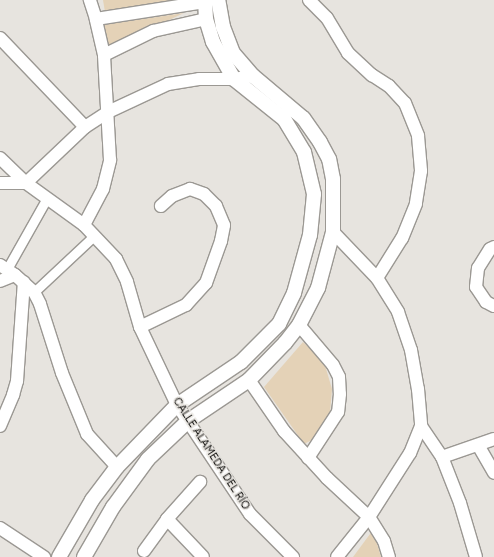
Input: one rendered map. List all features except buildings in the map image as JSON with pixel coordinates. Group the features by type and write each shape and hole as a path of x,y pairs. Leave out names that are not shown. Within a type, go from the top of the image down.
{"street":[{"path":"84,225 103,189 110,160 104,55 90,0"},
{"path":"309,0 327,18 348,53 372,75 389,86 405,103 418,136 421,171 416,204 402,238 377,278"},
{"path":"96,19 209,1"},
{"path":"59,557 92,500 117,466 177,405 241,362 279,324 294,293 310,235 314,194 304,152 284,119 234,79 216,47 206,19 209,1"},
{"path":"84,557 113,507 148,459 188,421 249,380 285,343 299,325 318,288 333,232 333,179 329,159 320,142 303,118 253,76 233,53 223,27 209,1"},
{"path":"104,55 153,32 206,19"},
{"path":"0,38 86,127"},
{"path":"0,183 26,183 86,127 108,112 168,84 199,79 234,79 253,76"},
{"name":"CALLE ALAMEDA DEL RÍO","path":"0,158 26,183 84,225 116,259 127,282 140,327 177,405 250,514 293,557"},
{"path":"140,327 186,305 206,283 221,241 224,225 216,206 204,194 190,189 172,196 161,206"},
{"path":"0,281 11,273 47,198"},
{"path":"333,232 377,278 398,312 411,350 418,389 421,426 410,453 369,517 337,557"},
{"path":"34,292 95,235"},
{"path":"494,246 490,249 478,268 476,287 486,302 494,306"},
{"path":"11,273 34,292 40,304 62,373 87,434 117,466"},
{"path":"0,426 13,395 17,381 11,273"},
{"path":"299,325 333,365 339,377 340,394 338,412 308,458"},
{"path":"249,380 284,431 308,458 369,517 384,542 389,557"},
{"path":"421,426 442,457 460,503 476,557"},
{"path":"442,457 494,439"},
{"path":"478,445 494,473"},
{"path":"144,551 167,519 200,482"},
{"path":"167,519 203,557"},
{"path":"0,528 44,557"}],"shaded area":[{"path":"103,0 185,0 105,12"},
{"path":"184,13 105,50 102,25"},
{"path":"303,342 324,362 332,389 330,412 312,440 304,444 264,387"},
{"path":"373,530 381,557 353,557"}]}
